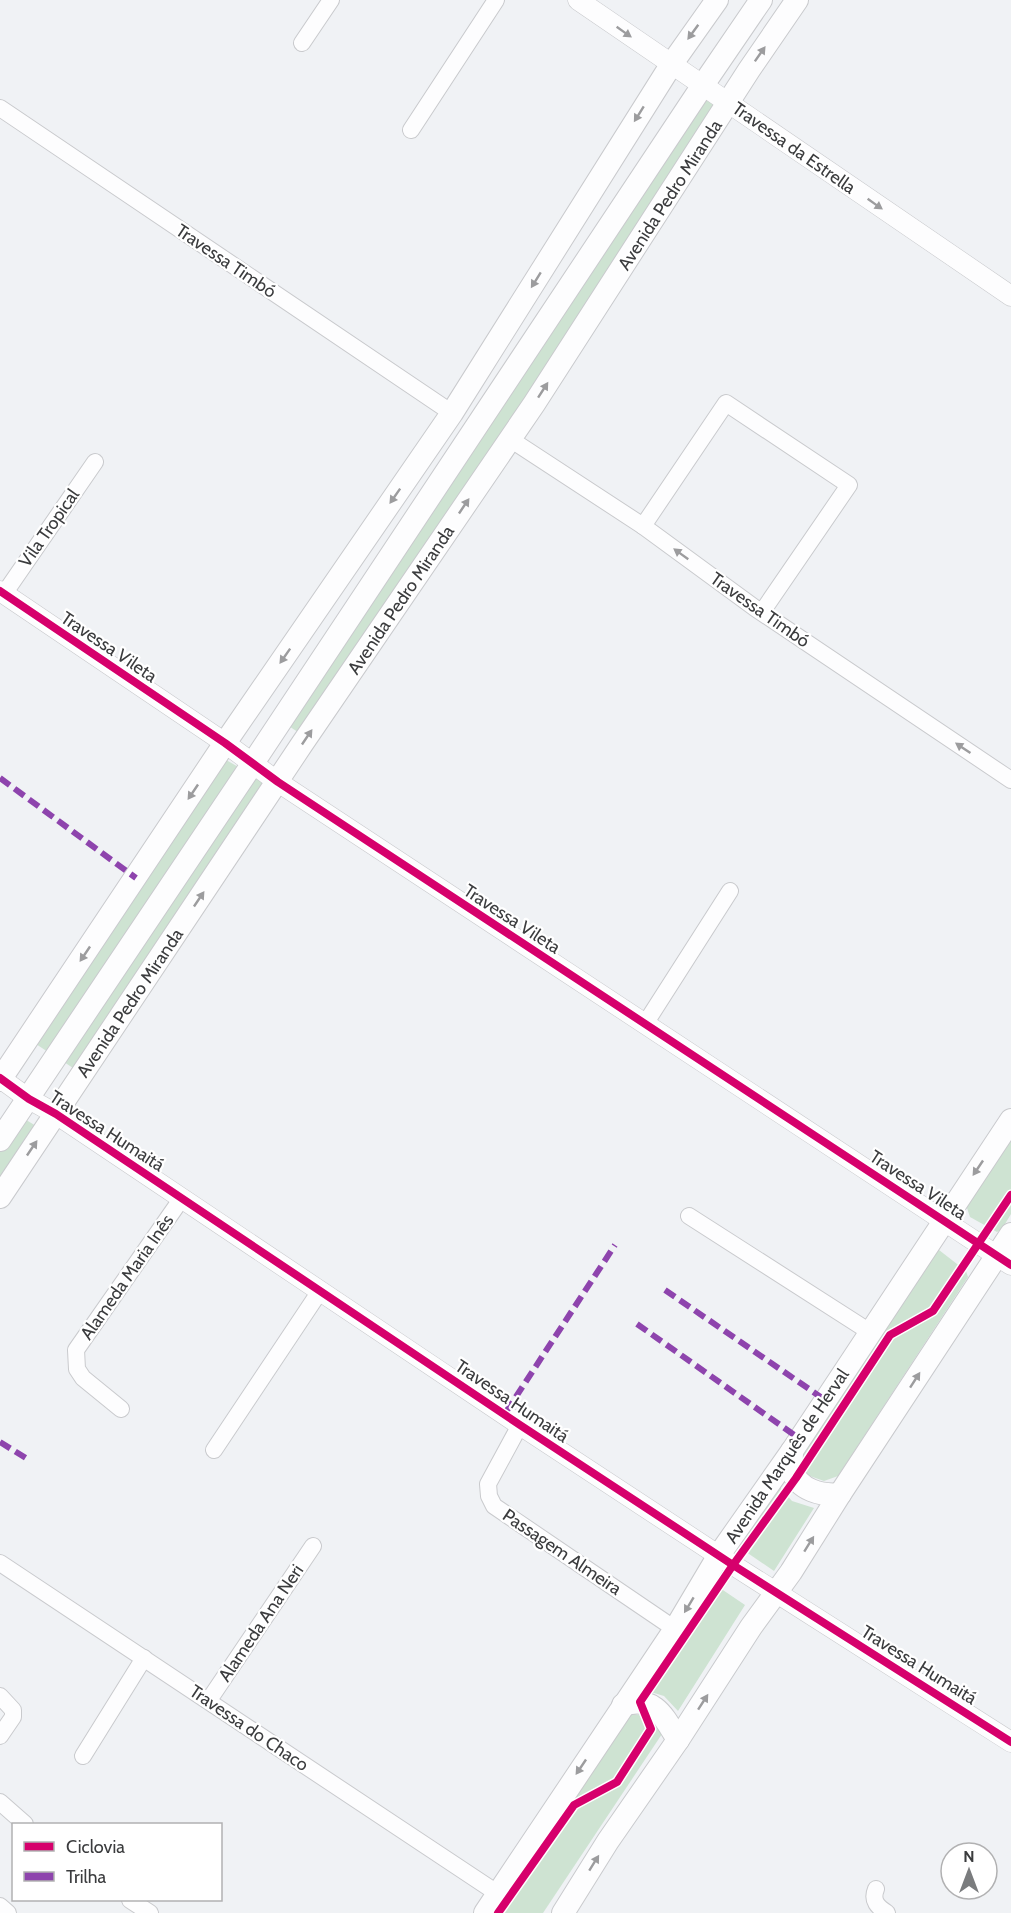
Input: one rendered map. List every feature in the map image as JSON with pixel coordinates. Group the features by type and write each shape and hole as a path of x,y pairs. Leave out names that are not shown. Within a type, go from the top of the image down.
{"main road":[{"path":"0,1079 225,743 453,413 670,65 717,0"},
{"name":"Avenida Pedro Miranda","path":"0,1140 761,0"},
{"name":"Avenida Pedro Miranda","path":"0,1197 510,439 749,70 797,0"},
{"name":"Avenida Marquês de Herval","path":"485,1913 675,1629 719,1555 792,1451 1011,1120"},
{"path":"563,1913 608,1841 678,1740 751,1627 777,1593 840,1494 1004,1260 1011,1234"},
{"path":"792,1451 792,1468 796,1478 802,1484 816,1492 840,1494"},
{"path":"623,1705 640,1702 656,1708 678,1740"}],"street":[{"path":"302,43 331,0"},
{"path":"411,130 496,0"},
{"name":"Travessa da Estrella","path":"578,0 1011,296"},
{"name":"Travessa Timbó","path":"0,108 453,413"},
{"path":"643,526 726,403 849,485 762,612"},
{"name":"Travessa Timbó","path":"510,439 643,526 762,612 1011,780"},
{"name":"Vila Tropical","path":"2,593 95,462"},
{"name":"Travessa Vileta","path":"2,593 225,743 278,782 1004,1260"},
{"path":"645,1024 730,891"},
{"name":"Travessa Humaitá","path":"0,1079 56,1114 520,1425 1011,1742"},
{"name":"Alameda Maria Inês","path":"121,1409 83,1378 77,1369 76,1350 182,1198"},
{"path":"689,1216 870,1332"},
{"path":"214,1450 320,1291"},
{"name":"Passagem Almeira","path":"520,1425 488,1484 489,1496 494,1506 675,1629"},
{"name":"Alameda Ana Neri","path":"209,1700 313,1546"},
{"name":"Travessa do Chaco","path":"0,1563 497,1893"},
{"path":"83,1756 144,1658"},
{"path":"0,1696 13,1710 13,1717 0,1736"},
{"path":"0,1802 24,1823"},
{"path":"876,1889 874,1900 878,1907 887,1913"},
{"path":"133,1901 150,1913"},
{"path":"0,1906 8,1913"}],"green space":[{"path":"701,96 719,108 301,734 284,723"},
{"path":"221,757 240,768 51,1054 33,1042"},
{"path":"252,772 266,782 73,1068 61,1060"},
{"path":"23,1118 36,1126 0,1180 0,1151"},
{"path":"1011,1137 1011,1214 1002,1229 997,1232 970,1217 966,1205"},
{"path":"939,1250 966,1271 968,1277 838,1476 824,1481 807,1475 799,1455 934,1251"},
{"path":"778,1485 792,1501 814,1508 774,1571 736,1545"},
{"path":"714,1584 745,1605 678,1711 664,1696 641,1689"},
{"path":"628,1713 649,1717 662,1734 543,1913 495,1913"}],"marked path":[{"path":"0,778 136,878"},
{"path":"506,1412 615,1245"},
{"path":"665,1290 825,1400"},
{"path":"637,1324 800,1439"},
{"path":"0,1442 29,1460"}],"cycle path":[{"path":"0,591 225,743 278,782 1011,1265"},
{"path":"0,1078 733,1565 1011,1742"},
{"path":"498,1913 574,1805 617,1782 651,1729 640,1702 733,1565 796,1478 890,1335 933,1311 1011,1195"}]}
